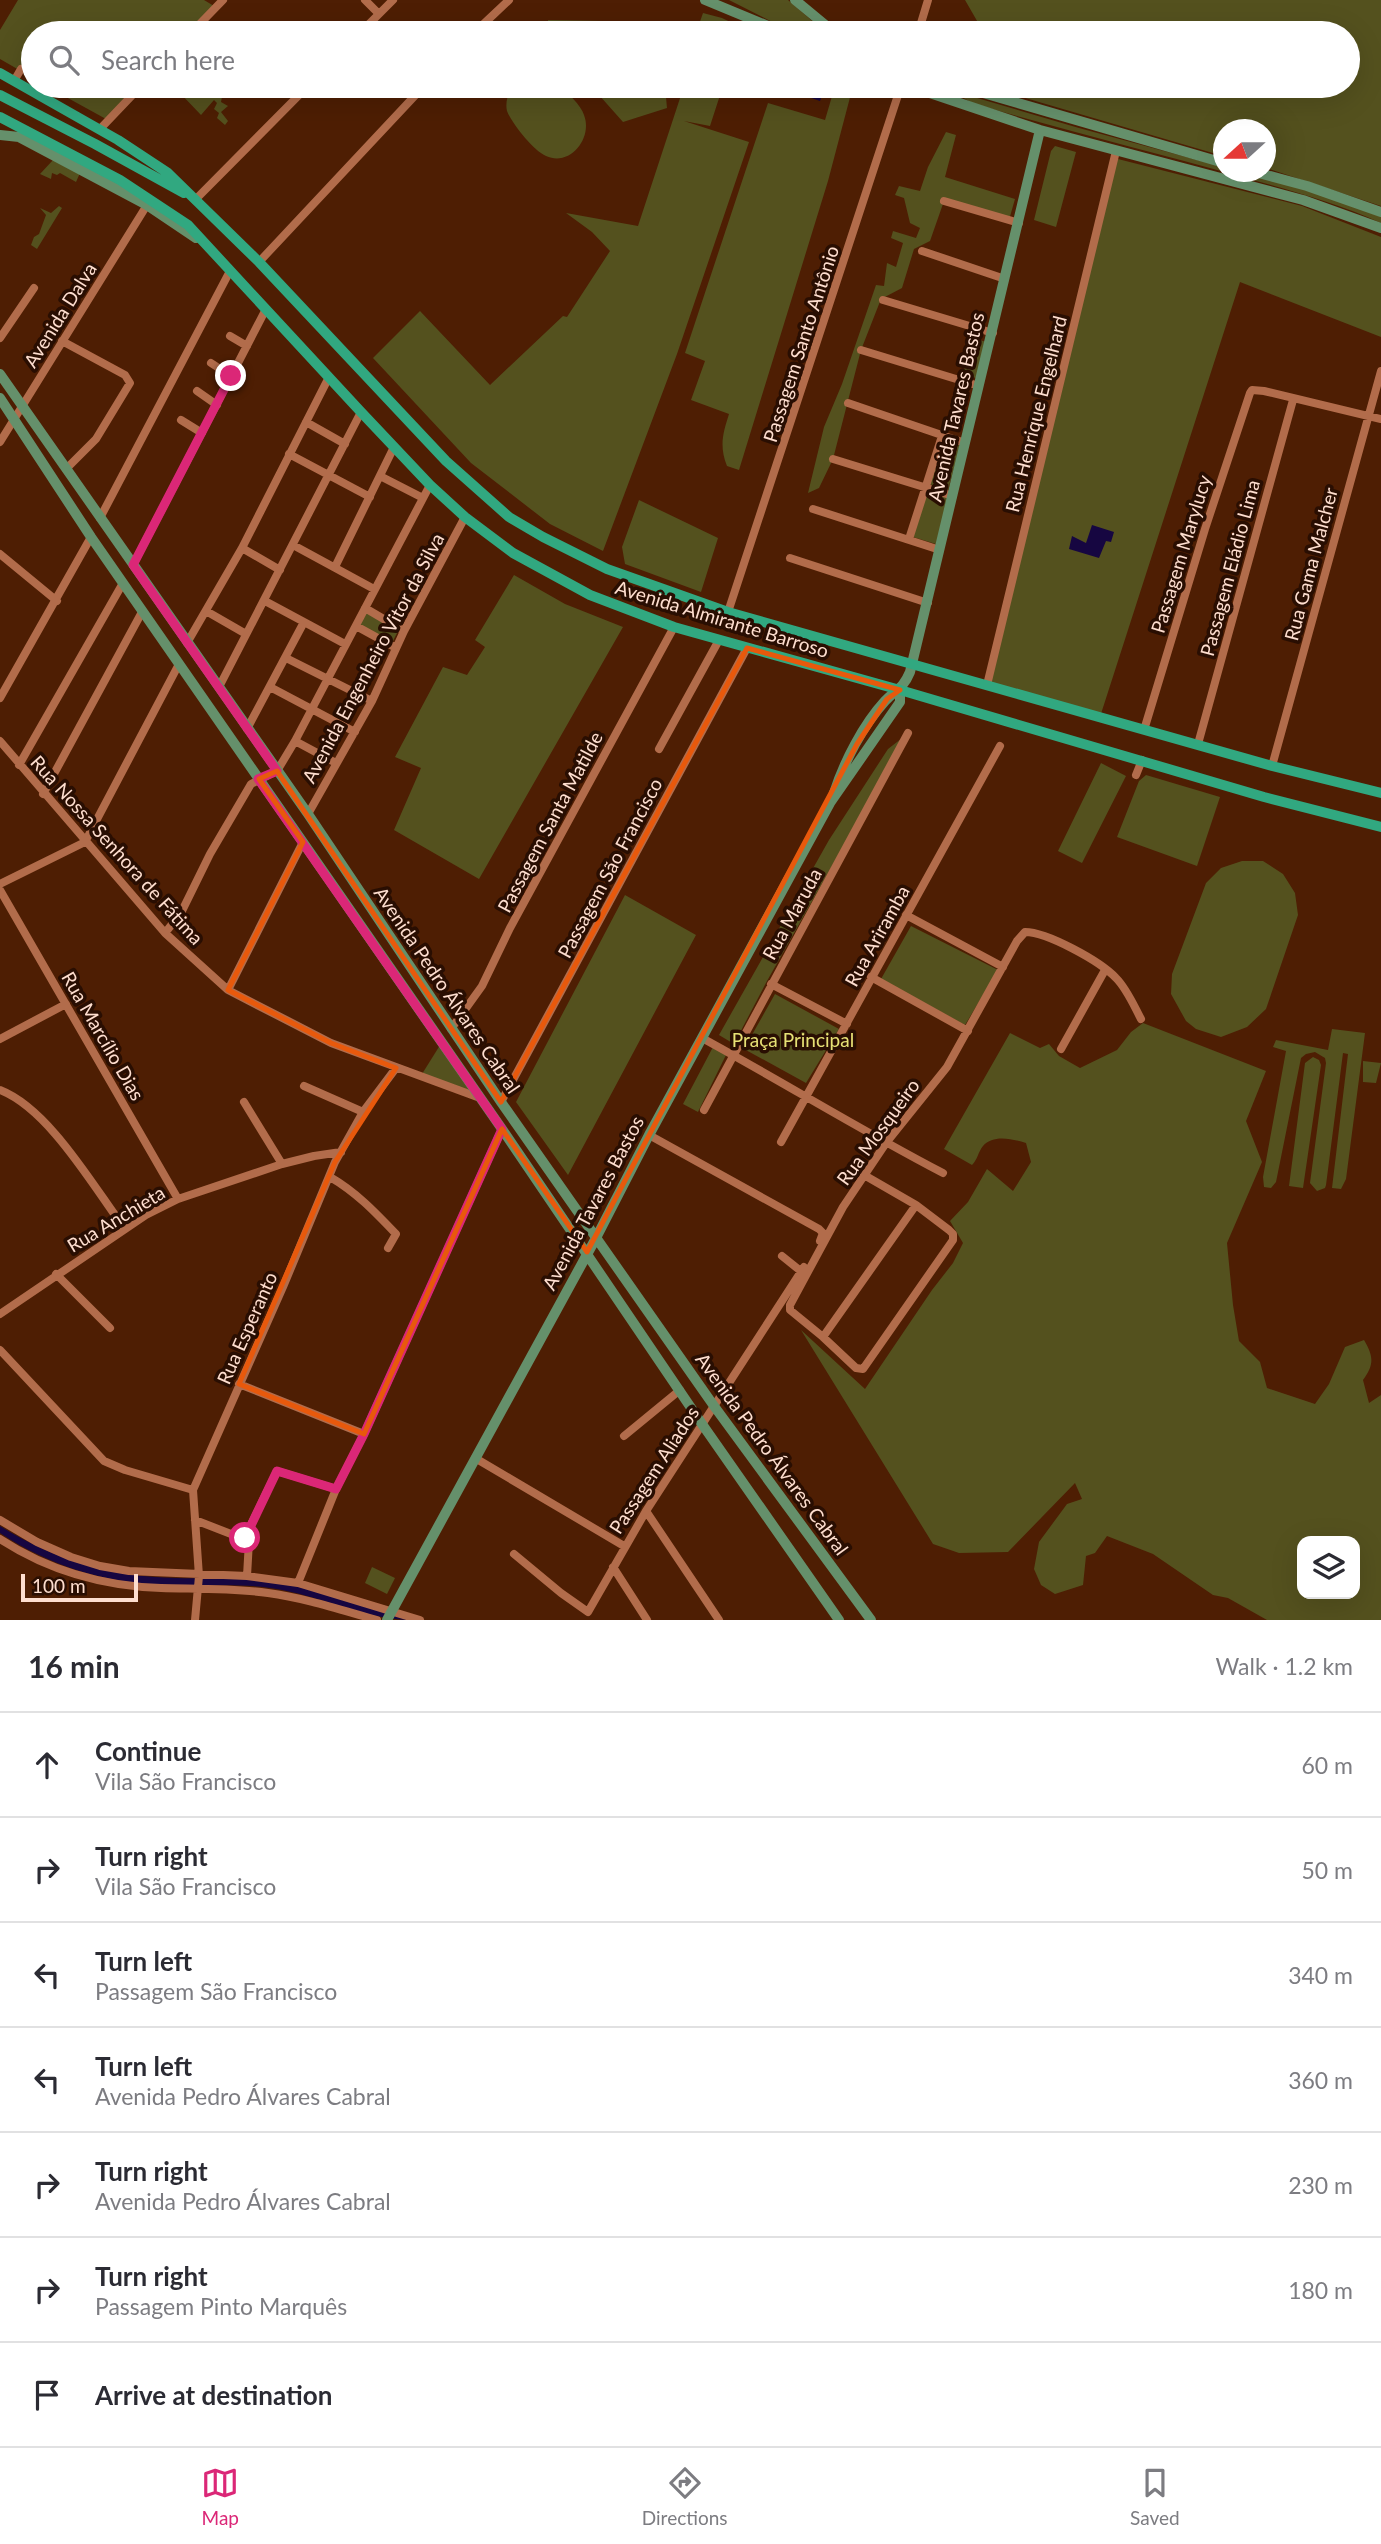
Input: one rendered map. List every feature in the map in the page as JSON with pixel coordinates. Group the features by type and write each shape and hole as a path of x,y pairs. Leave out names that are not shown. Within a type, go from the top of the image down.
{"highway":[{"name":"Avenida Almirante Barroso","path":"0,75 21,85"},
{"name":"Avenida Almirante Barroso","path":"0,95 195,200"},
{"name":"Avenida Almirante Barroso","path":"44,98 100,129 168,173 259,262 446,461 509,517 543,537 607,569 728,612 1272,766 1381,793"},
{"name":"Avenida Almirante Barroso","path":"0,117 120,180 188,226 430,485 465,517 513,553 590,595 674,627 1264,797 1381,827"}],"main road":[{"path":"705,0 756,21"},
{"path":"795,0 820,21"},
{"path":"946,98 1040,130 1303,200 1381,228"},
{"path":"1001,98 1213,160"},
{"path":"0,127 147,205 206,245"},
{"name":"Avenida Tavares Bastos","path":"389,1614 596,1238 649,1135 830,803 900,702 900,690 913,663 928,603 1040,130"},
{"path":"0,135 19,137"},
{"path":"1276,178 1381,212"},
{"name":"Avenida Pedro Álvares Cabral","path":"0,374 308,814 451,1029 596,1238 714,1406 871,1620"},
{"name":"Avenida Pedro Álvares Cabral","path":"0,398 142,612 839,1620"}],"street":[{"path":"203,21 223,0"},
{"path":"365,0 379,14"},
{"path":"372,21 393,0"},
{"path":"487,21 509,0"},
{"path":"922,21 928,0"},
{"path":"14,81 21,69"},
{"path":"100,129 130,98"},
{"path":"195,200 296,98"},
{"path":"259,262 413,98"},
{"name":"Passagem Santo Antônio","path":"728,612 897,98"},
{"name":"Rua Henrique Engelhard","path":"987,685 1116,151"},
{"path":"944,201 1019,223"},
{"name":"Avenida Dalva","path":"0,442 147,205"},
{"path":"922,251 1005,279"},
{"path":"100,519 230,271"},
{"path":"0,338 34,288"},
{"path":"883,300 993,333"},
{"path":"133,565 266,309"},
{"path":"230,336 247,346"},
{"path":"62,341 125,375 130,383 96,439 66,469"},
{"path":"861,350 979,386"},
{"path":"211,363 231,376"},
{"name":"Rua Gama Malcher","path":"1272,766 1381,371"},
{"path":"187,643 242,548 329,377"},
{"name":"Passagem Marylucy","path":"1144,730 1247,398 1252,390 1293,400"},
{"path":"197,391 216,405"},
{"path":"1293,400 1381,419"},
{"name":"Passagem Eládio Lima","path":"1198,744 1293,400"},
{"path":"848,403 965,443"},
{"path":"219,687 361,412"},
{"path":"181,420 202,433"},
{"path":"306,422 345,444"},
{"path":"909,539 942,436"},
{"path":"335,567 394,447"},
{"path":"289,454 370,497"},
{"path":"832,459 953,496"},
{"path":"380,476 424,498"},
{"path":"165,933 181,913 242,797 258,779 277,771 295,741 430,485"},
{"path":"813,509 940,550"},
{"name":"Avenida Engenheiro Vitor da Silva","path":"308,814 372,701 404,631 465,517"},
{"path":"0,698 91,537"},
{"path":"293,545 374,590"},
{"path":"242,548 280,570"},
{"path":"0,554 57,601"},
{"path":"790,558 928,603"},
{"path":"19,765 123,583"},
{"path":"265,601 345,644"},
{"path":"365,608 404,631"},
{"path":"206,611 246,634"},
{"path":"43,794 142,612"},
{"path":"247,729 304,622"},
{"path":"356,626 396,648"},
{"name":"Passagem Santa Matilde","path":"451,1029 482,986 510,928 674,627"},
{"path":"659,749 719,640"},
{"name":"Passagem São Francisco","path":"501,1102 747,648"},
{"path":"286,658 372,701"},
{"path":"0,884 85,842 179,664"},
{"path":"270,687 355,732"},
{"name":"Rua Maruda","path":"704,1110 908,733"},
{"name":"Rua Nossa Senhora de Fátima","path":"0,741 165,933 228,990 331,1043 480,1098"},
{"path":"295,741 336,763"},
{"name":"Rua Ariramba","path":"781,1142 1000,746"},
{"path":"1136,775 1142,760"},
{"path":"228,990 303,842"},
{"name":"Rua Marcílio Dias","path":"0,890 178,1199"},
{"path":"906,915 1003,967"},
{"name":"Rua Mosqueiro","path":"823,1337 790,1310 790,1305 843,1207 886,1143 947,1067 1025,932 1046,935 1117,979 1141,1019"},
{"path":"1061,1049 1105,970"},
{"path":"871,977 968,1031"},
{"path":"771,984 847,1024"},
{"path":"0,1039 66,1004"},
{"path":"702,1038 943,1173"},
{"name":"Rua Esperanto","path":"195,1620 198,1582 193,1490 341,1152 363,1112 396,1068"},
{"path":"304,1086 363,1112"},
{"path":"0,1090 13,1095 38,1113 125,1229"},
{"path":"244,1102 282,1164"},
{"path":"298,1583 336,1489 364,1434 502,1129"},
{"name":"Passagem Aliados","path":"514,1554 588,1612 624,1546 802,1272 823,1233 819,1228 649,1135"},
{"name":"Rua Anchieta","path":"0,1314 146,1215 178,1199 282,1164 341,1152"},
{"path":"864,1175 916,1205 953,1234 952,1244 863,1369 856,1368 823,1337 916,1205"},
{"path":"330,1177 370,1206 396,1234 388,1248"},
{"path":"782,1256 802,1272"},
{"path":"56,1274 110,1328"},
{"path":"0,1350 104,1461 193,1490"},
{"path":"239,1384 364,1434"},
{"path":"624,1436 680,1390"},
{"path":"475,1458 624,1546"},
{"path":"245,1538 277,1471 336,1489"},
{"path":"646,1511 716,1619"},
{"path":"0,1520 37,1542 100,1566 270,1593 377,1620"},
{"path":"195,1520 249,1541 247,1576"},
{"path":"0,1539 24,1554 97,1580 139,1587 247,1576 298,1583 389,1614 420,1620"},
{"path":"612,1567 647,1620"}],"highlighted area":[{"path":"747,648 900,690 887,699 857,744 587,1252 502,1129 364,1434 239,1384 335,1162 396,1068 331,1043 228,990 303,842 259,779 277,771 501,1102"}],"green space":[{"path":"18,0 204,0 214,6 200,21 21,21 21,71 0,59 0,30"},
{"path":"729,0 788,0 812,21 770,21"},
{"path":"965,0 1381,0 1381,206 1276,171 1276,119 1213,119 1213,153 1025,98 1360,98 1360,21 977,21"},
{"path":"703,13 728,21 700,21"},
{"path":"68,98 126,98 106,119"},
{"path":"185,98 222,98 221,102 228,106 221,112 228,121 225,125 217,118 219,113 214,109 217,103 214,100 201,115"},
{"path":"507,98 572,98 584,115 586,124 582,141 571,154 555,158 546,156 518,130 506,105"},
{"path":"602,98 666,98 667,108 623,122"},
{"path":"680,98 719,98 710,126 684,121 749,142 677,354 603,551 550,524 471,463 373,358 420,311 490,385 563,316 567,317 610,251 592,232 566,213 638,226"},
{"path":"831,98 850,98 828,181 739,470 727,466 723,452 729,414 691,400 705,361 685,353 768,103 825,120"},
{"path":"964,98 977,98 1213,164 1213,169 972,103"},
{"path":"946,132 956,135 945,177 1015,199 1009,220 944,201 930,241 914,249 902,288 881,299 861,350 833,459 819,488 808,493 824,427 842,384 876,285 884,286 887,263 896,267 903,243 891,238 893,231 916,238 920,228 910,223 904,198 895,195 899,186 920,191 928,167"},
{"path":"1055,146 1076,152 1056,227 1034,220 1051,151"},
{"path":"1114,158 1302,206 1381,237 1381,337 1240,282 1099,720 987,686"},
{"path":"53,160 80,173 76,182 60,173 52,173 51,179 40,174"},
{"path":"1276,179 1304,188 1381,217 1381,223 1329,203 1261,182 1276,182"},
{"path":"59,206 62,208 37,249 31,245 34,237 39,234 46,215 40,208 51,213"},
{"path":"977,339 986,342 976,378 962,374"},
{"path":"944,439 960,446 948,490 929,484"},
{"path":"927,491 948,498 936,544 913,537"},
{"path":"639,500 718,538 701,592 625,564 622,547"},
{"path":"514,575 565,604 623,627 479,879 394,830 421,768 395,757 443,667 467,675 485,647 475,640"},
{"path":"366,612 398,631 392,643 360,625"},
{"path":"906,735 734,1044 719,1035 829,840 888,749"},
{"path":"1101,763 1126,776 1082,863 1058,851"},
{"path":"1146,775 1220,797 1197,866 1117,837 1139,781"},
{"path":"1242,861 1263,861 1283,874 1295,893 1298,915 1266,1009 1247,1027 1221,1037 1196,1029 1186,1021 1171,994 1172,974 1206,883 1221,868"},
{"path":"625,895 696,935 568,1175 516,1102"},
{"path":"911,926 998,970 965,1025 881,979"},
{"name":"Praça Principal","path":"775,994 839,1029 806,1083 744,1049"},
{"path":"1143,1023 1266,1071 1246,1121 1262,1162 1227,1243 1239,1341 1260,1362 1267,1388 1315,1404 1329,1384 1345,1347 1364,1340 1371,1356 1369,1370 1363,1380 1369,1403 1381,1395 1381,1620 1267,1620 1228,1598 1213,1595 1153,1554 1107,1536 1095,1553 1086,1556 1083,1585 1055,1594 1041,1585 1034,1569 1039,1542 1067,1504 1082,1499 1075,1483 1008,1552 959,1553 933,1544 801,1330 865,1389 953,1263 963,1243 950,1221 968,1202 987,1169 1013,1191 1031,1162 1026,1143 1009,1139 987,1142 972,1165 944,1149 1010,1033 1040,1048 1049,1044 1059,1056 1080,1068 1117,1050 1131,1032"},
{"path":"1332,1029 1365,1033 1346,1179 1341,1189 1332,1188 1348,1054 1343,1053 1326,1185 1317,1191 1310,1183 1326,1063 1325,1058 1315,1052 1301,1058 1276,1182 1271,1188 1264,1187 1263,1177 1286,1051 1273,1047 1276,1040 1328,1050"},
{"path":"442,1042 480,1098 422,1074"},
{"path":"713,1047 726,1055 698,1112 683,1104"},
{"path":"1313,1057 1319,1060 1321,1065 1303,1188 1289,1186 1305,1063"},
{"path":"1363,1061 1381,1063 1376,1083 1363,1082"},
{"path":"372,1567 395,1578 387,1594 365,1583"}],"shaded area":[{"path":"1092,525 1114,532 1111,542 1106,541 1099,558 1069,549 1072,536 1086,543"},
{"path":"0,1526 63,1557 106,1570 152,1577 256,1580 295,1586 411,1620 363,1613 268,1588 121,1581 79,1571 38,1555 0,1533"}],"route":[{"path":"231,376 133,565 277,771 258,779 502,1129 364,1434 336,1489 277,1471 245,1538"}]}
